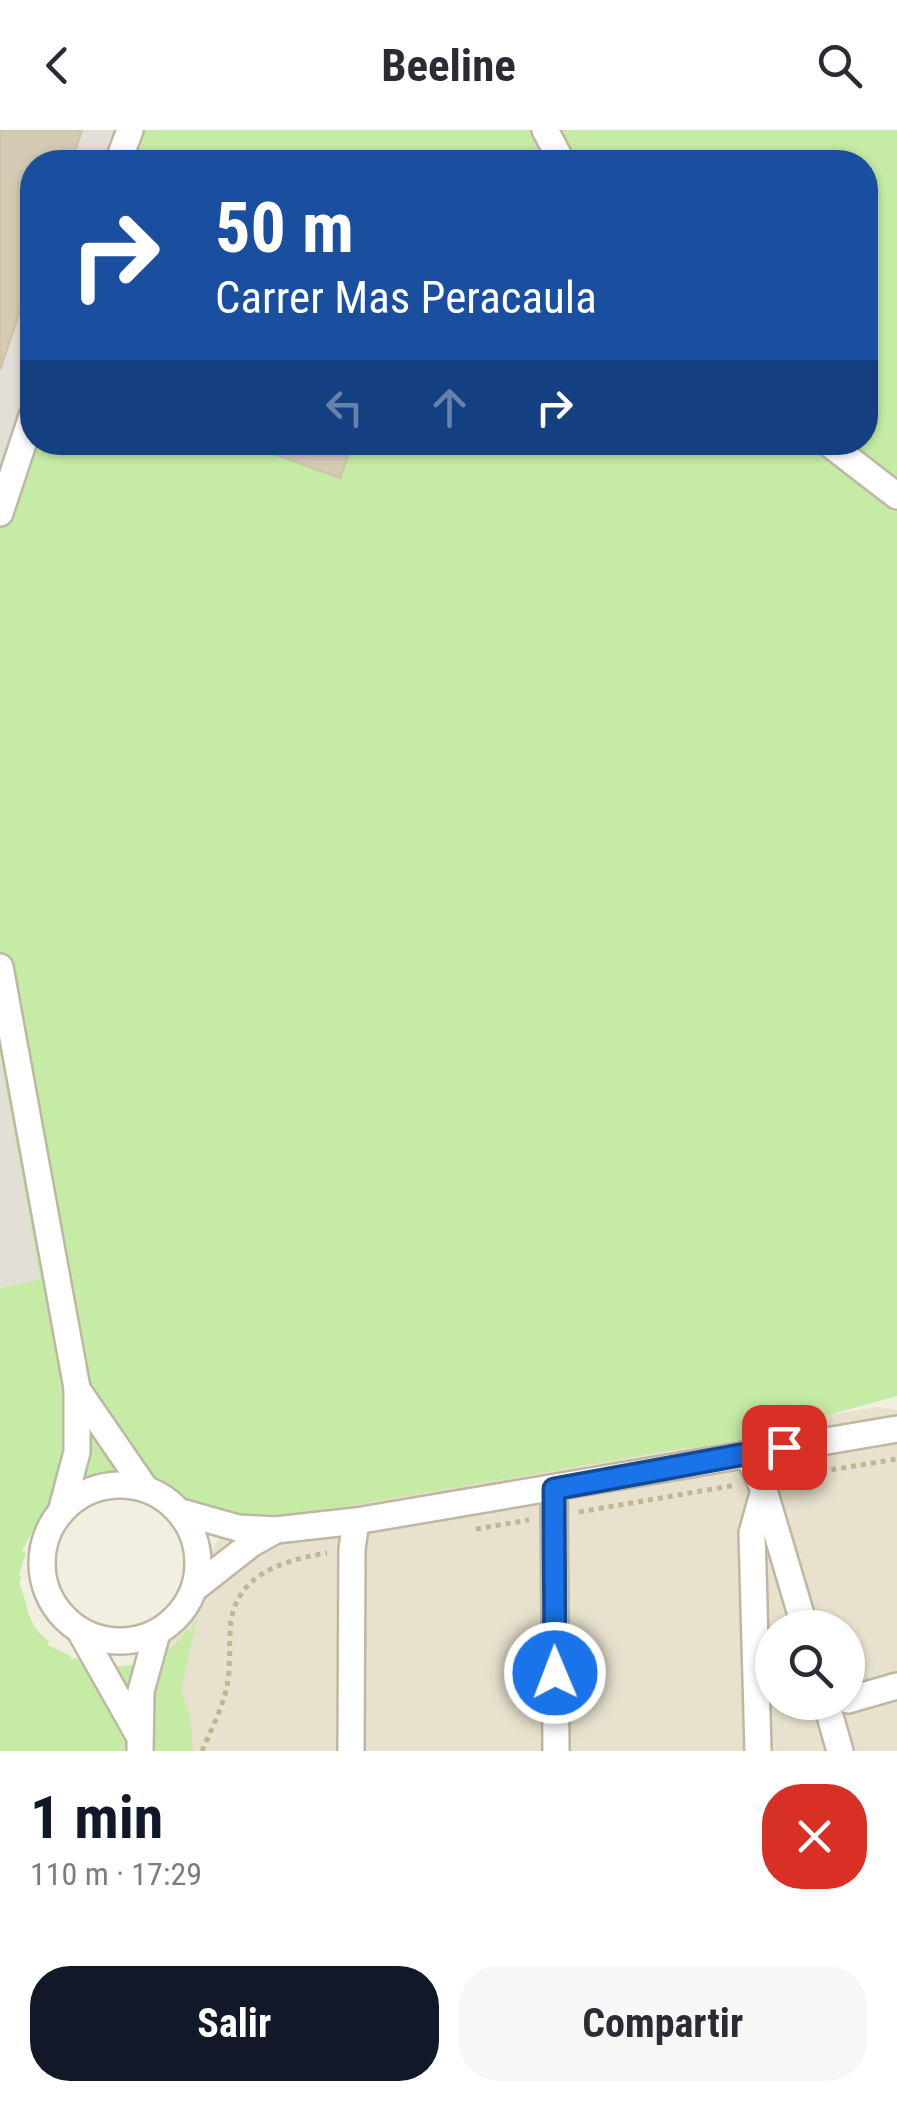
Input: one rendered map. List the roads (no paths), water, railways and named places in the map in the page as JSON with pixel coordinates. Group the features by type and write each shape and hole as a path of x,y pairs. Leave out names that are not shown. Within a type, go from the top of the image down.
{"street":[{"path":"0,513 20,452"},
{"path":"844,455 897,496"},
{"path":"0,968 76,1388 77,1452 61,1512 45,1542 43,1576 56,1608 80,1631 139,1742"},
{"path":"76,1388 145,1488"},
{"path":"180,1512 238,1528 276,1530 356,1521 897,1429"},
{"path":"747,1454 762,1486 799,1610"},
{"path":"61,1512 74,1499 108,1486 145,1488 164,1498 180,1512 196,1540 199,1556 195,1588"},
{"path":"758,1751 752,1533 762,1486"},
{"path":"554,1489 556,1751"},
{"path":"352,1751 352,1549 356,1521"},
{"path":"80,1631 110,1641 142,1639 157,1633 173,1622 195,1588 251,1544 276,1530"},
{"path":"139,1742 140,1691 157,1633"},
{"path":"865,1695 897,1686"},
{"path":"837,1720 840,1751"}]}
